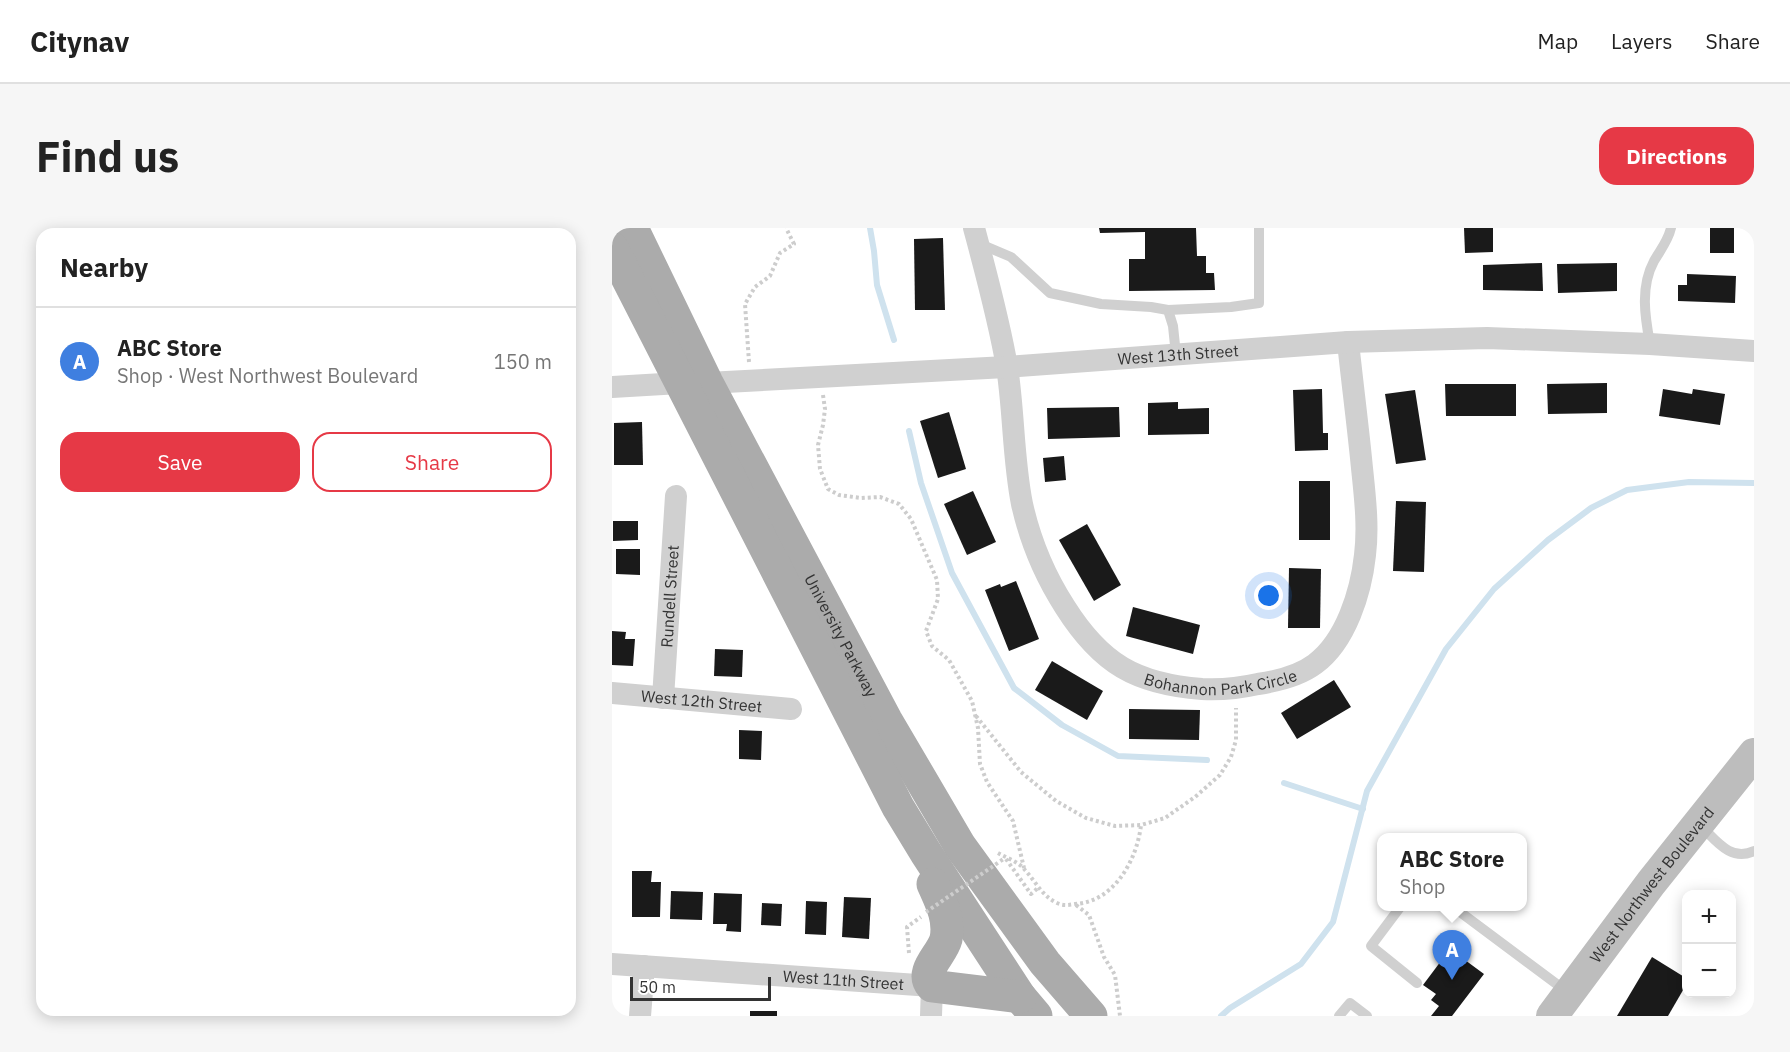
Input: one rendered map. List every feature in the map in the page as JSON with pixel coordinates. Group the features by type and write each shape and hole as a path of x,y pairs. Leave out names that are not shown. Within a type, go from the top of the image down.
{"main road":[{"name":"University Parkway","path":"632,228 693,383 898,807 1028,1006"},
{"name":"University Parkway","path":"612,248 693,383 960,846 1045,963 1091,1016"},
{"name":"West Northwest Boulevard","path":"1560,1005 1698,823 1754,754"},
{"path":"926,853 929,872 947,919 946,940 927,975 932,1001 1028,1006"}],"street":[{"name":"Bohannon Park Circle","path":"976,235 1006,367 1022,504 1031,537 1048,577 1071,617 1110,660 1132,674 1173,687 1208,689 1278,681 1303,672 1317,663 1342,629 1361,579 1365,554 1366,506 1348,342"},
{"name":"West 13th Street","path":"612,387 1006,367 1348,342 1487,338 1650,344 1754,351"},
{"name":"Rundell Street","path":"663,698 676,495"},
{"name":"West 12th Street","path":"612,693 790,709"},
{"name":"West 11th Street","path":"612,964 932,1001"},
{"path":"640,1016 644,966"}],"lane":[{"path":"976,235 1011,257 1050,294 1101,304 1168,310 1231,307 1259,303 1259,228"},
{"path":"1650,344 1645,313 1646,284 1653,263 1668,241 1671,228"},
{"path":"1168,310 1173,326 1176,355"},
{"path":"1698,823 1726,850 1744,856 1754,851"},
{"path":"1397,911 1371,946 1417,982"},
{"path":"1457,911 1560,1005"},
{"path":"1340,1016 1350,1003 1367,1016"}],"path":[{"path":"752,381 748,361 745,304 755,287 770,276 780,253 794,244 786,228"},
{"path":"820,376 825,410 818,445 820,469 828,489 839,495 861,498 879,497 899,504 911,519 937,580 938,599 926,631 932,646 949,660 972,701 978,728 980,764 987,782 1013,821 1024,868"},
{"path":"976,716 984,723 996,742 1021,772 1056,801 1086,818 1115,826 1141,825 1165,818 1220,775 1231,757 1236,740 1236,687"},
{"path":"990,847 1024,868 1046,897 1060,905 1084,904 1103,896 1124,874 1137,847 1141,825"},
{"path":"907,927 1005,858 1031,894 1039,887"},
{"path":"1075,904 1089,915 1104,957 1115,975 1120,1016"}],"building":[{"path":"1099,228 1196,228 1197,256 1206,256 1206,273 1214,273 1215,290 1129,291 1129,259 1145,259 1145,232 1100,233"},
{"path":"1464,228 1493,228 1493,252 1465,253"},
{"path":"1710,228 1734,228 1734,253 1710,253"},
{"path":"943,238 945,310 915,310 914,239"},
{"path":"1542,263 1543,291 1483,290 1483,265"},
{"path":"1617,263 1617,291 1558,293 1557,264"},
{"path":"1687,274 1736,276 1735,303 1678,301 1678,285 1687,285"},
{"path":"1607,383 1607,413 1548,414 1547,384"},
{"path":"1445,384 1516,384 1516,416 1446,416"},
{"path":"1322,389 1323,433 1328,433 1328,450 1295,451 1293,390"},
{"path":"1663,389 1692,394 1693,389 1725,394 1720,425 1659,416"},
{"path":"1415,390 1426,460 1396,464 1385,394"},
{"path":"1178,402 1178,409 1209,408 1209,434 1148,435 1148,403"},
{"path":"1119,407 1120,437 1048,439 1047,408"},
{"path":"949,412 966,469 938,478 920,421"},
{"path":"642,422 643,465 614,465 614,423"},
{"path":"1064,456 1066,480 1045,482 1043,458"},
{"path":"1299,481 1330,481 1330,540 1299,540"},
{"path":"973,491 996,542 967,555 944,504"},
{"path":"1396,501 1426,502 1424,572 1393,571"},
{"path":"613,521 638,521 638,540 613,541"},
{"path":"1087,524 1121,585 1094,601 1059,540"},
{"path":"616,549 640,549 640,575 616,574"},
{"path":"1289,568 1321,569 1320,628 1288,628"},
{"path":"1016,581 1039,639 1009,651 985,590"},
{"path":"1133,607 1200,625 1193,654 1126,636"},
{"path":"612,631 626,632 625,639 635,639 633,666 612,665"},
{"path":"715,649 743,650 742,677 714,676"},
{"path":"1052,661 1103,691 1087,720 1035,690"},
{"path":"1334,680 1351,707 1297,739 1281,713"},
{"path":"1129,709 1200,710 1199,740 1129,739"},
{"path":"739,730 762,731 761,760 739,759"},
{"path":"632,871 652,871 651,882 661,882 660,917 632,917"},
{"path":"671,891 703,892 702,920 670,919"},
{"path":"714,893 742,894 741,932 726,931 727,924 713,924"},
{"path":"844,897 871,898 869,939 842,937"},
{"path":"806,901 827,902 826,935 805,934"},
{"path":"762,903 782,904 781,926 761,925"},
{"path":"1450,949 1484,974 1452,1016 1431,1016 1439,1006 1431,1000 1436,994 1423,985"},
{"path":"1652,957 1682,976 1682,992 1668,1016 1617,1016"},
{"path":"750,1011 777,1011 777,1016 750,1016"}],"waterway":[{"path":"870,228 877,285 894,340"},
{"path":"909,431 921,483 952,573 1014,688 1062,725 1118,756 1207,760"},
{"path":"1221,1016 1230,1008 1301,964 1333,922 1367,791 1446,649 1494,589 1548,540 1591,508 1627,490 1689,482 1754,483"},
{"path":"1284,783 1363,809"}],"place":[{"name":"ABC Store","path":"1452,980"}]}
